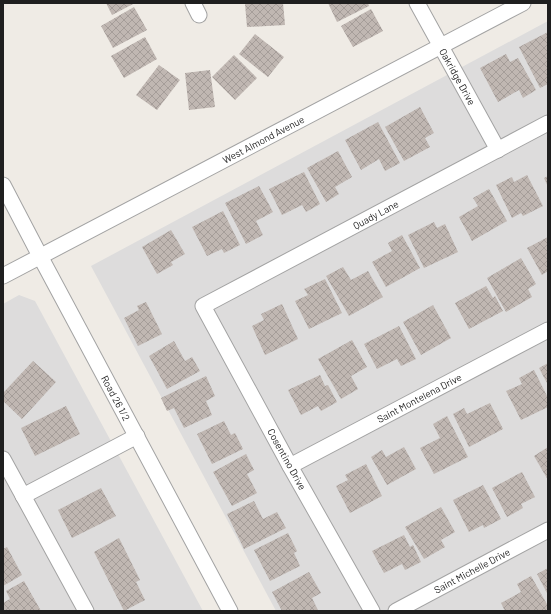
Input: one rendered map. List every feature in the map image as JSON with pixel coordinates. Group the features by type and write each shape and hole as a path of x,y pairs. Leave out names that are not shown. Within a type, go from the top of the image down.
{"street":[{"name":"Oakridge Drive","path":"417,3 498,150"},
{"name":"West Almond Avenue","path":"3,276 523,3"},
{"name":"Quady Lane","path":"203,306 548,123"},
{"name":"Road 26 1/2","path":"3,184 230,611"},
{"name":"Cosentino Drive","path":"203,306 290,466 372,611"},
{"name":"Saint Montelena Drive","path":"290,466 548,330"},
{"path":"23,496 137,436"},
{"path":"3,459 86,611"},
{"name":"Saint Michelle Drive","path":"396,611 548,530"}],"shaded area":[{"path":"548,21 548,611 276,611 91,266"},
{"path":"19,295 35,301 203,611 3,611 3,304"}],"building":[{"path":"106,3 135,3 112,15"},
{"path":"283,3 285,25 247,27 245,4"},
{"path":"328,3 368,3 369,6 337,22"},
{"path":"134,7 147,30 113,48 101,26"},
{"path":"371,9 383,31 353,47 341,26"},
{"path":"548,32 548,84 540,88 519,47"},
{"path":"255,34 284,57 268,77 239,54"},
{"path":"145,37 157,59 124,78 111,56"},
{"path":"506,54 510,62 518,58 536,90 523,98 519,90 498,102 480,68"},
{"path":"234,55 257,78 235,100 212,77"},
{"path":"159,65 180,80 157,110 136,95"},
{"path":"210,70 215,107 189,110 185,73"},
{"path":"420,107 434,133 425,138 430,147 404,161 385,127"},
{"path":"378,122 400,163 385,171 379,159 361,170 345,140"},
{"path":"338,151 352,177 335,187 339,194 326,202 307,168"},
{"path":"304,172 320,204 306,212 302,205 282,215 269,189"},
{"path":"527,175 543,206 523,216 521,213 512,218 496,185 512,177 514,182"},
{"path":"548,176 548,187 544,178"},
{"path":"259,186 273,212 256,221 263,235 246,244 225,203"},
{"path":"489,189 507,221 472,241 459,217 478,206 473,198"},
{"path":"223,211 240,245 224,253 222,249 207,256 192,227"},
{"path":"434,222 437,228 445,224 458,252 424,268 408,235"},
{"path":"171,230 185,254 171,262 173,265 157,274 142,247"},
{"path":"402,235 420,268 386,287 372,262 392,251 388,243"},
{"path":"548,237 548,271 542,275 527,248"},
{"path":"521,258 536,284 528,289 532,297 506,312 487,278"},
{"path":"343,267 351,280 368,271 383,297 349,316 326,276"},
{"path":"325,279 342,313 309,329 295,301 308,295 304,289"},
{"path":"486,286 493,298 495,296 503,311 469,329 455,303"},
{"path":"146,302 162,334 138,346 124,318 139,310 137,306"},
{"path":"282,304 298,339 265,355 252,326 264,320 261,314"},
{"path":"433,305 451,338 421,355 403,322"},
{"path":"399,326 416,359 401,366 397,359 377,369 364,344"},
{"path":"352,340 367,367 351,376 358,389 341,399 318,359"},
{"path":"174,341 185,361 192,357 200,371 167,389 149,356"},
{"path":"33,361 56,382 22,419 3,401 3,393"},
{"path":"548,363 548,385 539,368"},
{"path":"534,370 548,398 548,407 521,420 506,391 522,384 519,378"},
{"path":"320,375 325,386 328,385 337,402 321,411 318,406 301,415 288,390"},
{"path":"206,376 215,396 206,401 212,415 184,428 174,408 167,411 161,398"},
{"path":"490,403 503,429 469,447 453,414 464,408 467,414"},
{"path":"66,406 80,434 35,456 21,428"},
{"path":"447,416 468,457 434,474 420,448 440,438 433,424"},
{"path":"224,421 231,435 235,433 243,449 212,464 197,434"},
{"path":"404,447 416,469 387,485 371,457 382,450 386,457"},
{"path":"548,447 548,480 534,456"},
{"path":"246,454 254,470 247,474 257,493 232,506 213,472"},
{"path":"366,464 382,496 350,513 336,486 348,480 345,475"},
{"path":"522,472 535,497 521,504 523,508 507,517 492,488"},
{"path":"483,485 501,519 484,528 483,525 469,532 453,500"},
{"path":"101,488 116,516 72,538 58,510"},
{"path":"254,501 263,519 277,512 286,528 244,549 227,514"},
{"path":"441,507 455,532 441,540 445,547 424,559 405,527"},
{"path":"288,533 297,551 294,553 300,566 270,581 254,550"},
{"path":"404,535 410,547 413,545 421,562 405,570 402,564 384,573 372,551"},
{"path":"119,538 140,580 136,582 145,600 124,611 94,552"},
{"path":"7,547 22,575 3,586 3,549"},
{"path":"548,568 548,595 537,574"},
{"path":"309,572 321,593 312,598 318,610 282,611 272,592"},
{"path":"531,576 548,606 548,609 545,611 505,611 501,603 521,592 517,584"},
{"path":"24,581 41,611 3,611 3,603 10,599 6,591"}]}
